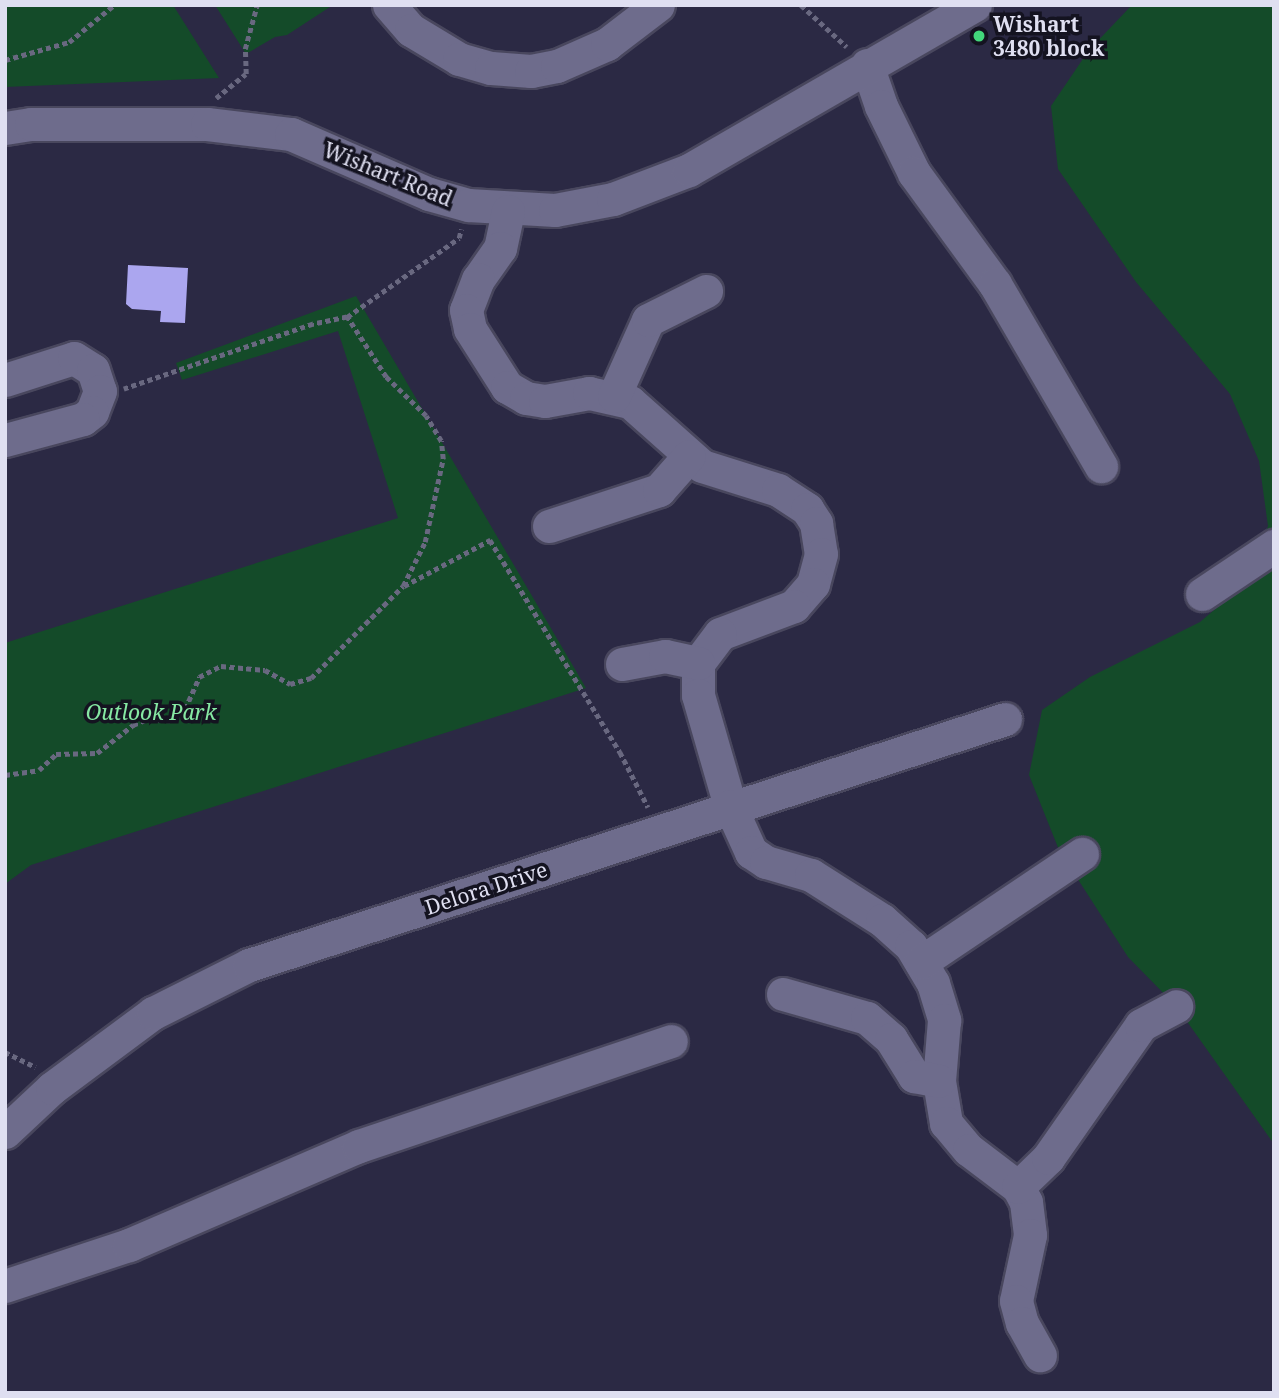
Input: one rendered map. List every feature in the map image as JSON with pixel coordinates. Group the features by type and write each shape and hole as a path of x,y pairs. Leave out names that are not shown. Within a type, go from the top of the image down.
{"street":[{"path":"389,5 411,30 459,59 491,68 531,71 557,66 607,44 658,5"},
{"name":"Wishart Road","path":"5,128 31,124 207,124 291,134 429,194 468,205 508,211 555,210 613,199 689,170 975,5"},
{"path":"867,65 886,117 914,173 995,284 1101,467"},
{"path":"508,211 500,248 469,296 466,310 475,339 507,387 526,398 614,396 648,413 689,456 715,471 793,498 816,523 821,554 813,584 794,606 720,635 698,663 698,695 730,806 751,852 829,885 899,933 921,962 944,1020 939,1082 946,1123 957,1138 1018,1187 1028,1210 1030,1235 1016,1301 1022,1324 1040,1355"},
{"path":"614,396 648,320 706,291"},
{"path":"5,380 74,358 93,370 100,391 98,402 83,419 5,440"},
{"path":"549,526 659,490 689,456"},
{"path":"1202,594 1274,546"},
{"path":"622,664 665,656 698,663"},
{"name":"Delora Drive","path":"5,1132 52,1088 153,1013 249,965 730,806 1005,719"},
{"path":"921,962 1082,854"},
{"path":"783,994 879,1025 915,1076 939,1082"},
{"path":"1018,1187 1048,1158 1142,1025 1176,1006"},
{"path":"5,1286 129,1245 359,1146 671,1041"}],"path":[{"path":"5,60 69,42 114,5"},
{"path":"216,5 233,5"},
{"path":"207,124 203,108 246,74 245,49 257,5"},
{"path":"801,5 867,65"},
{"path":"100,391 116,392 313,324 347,317 458,239 468,205"},
{"path":"347,317 386,377 426,416 441,441 443,459 425,542 403,586"},
{"path":"5,775 39,770 56,754 97,753 133,725 148,719 170,720 185,709 199,677 221,666 254,667 280,682 301,684 403,586 490,540 620,752 660,831"}],"green space":[{"path":"5,5 173,5 219,78 5,87"},
{"path":"215,5 333,5 287,35 275,37 246,54"},
{"path":"1132,5 1274,5 1274,1144 1176,1006 1128,957 1059,850 1029,775 1042,710 1090,677 1200,622 1247,582 1268,526 1259,461 1230,394 1136,282 1058,169 1051,106 1089,50"},
{"name":"Outlook Park","path":"356,296 586,688 31,865 5,884 5,643 398,518 338,331 182,380 176,363"}],"building":[{"path":"128,265 188,268 185,323 160,322 161,311 132,309 126,304"}],"place":[{"name":"Wishart 3480 block","path":"979,36"}]}
